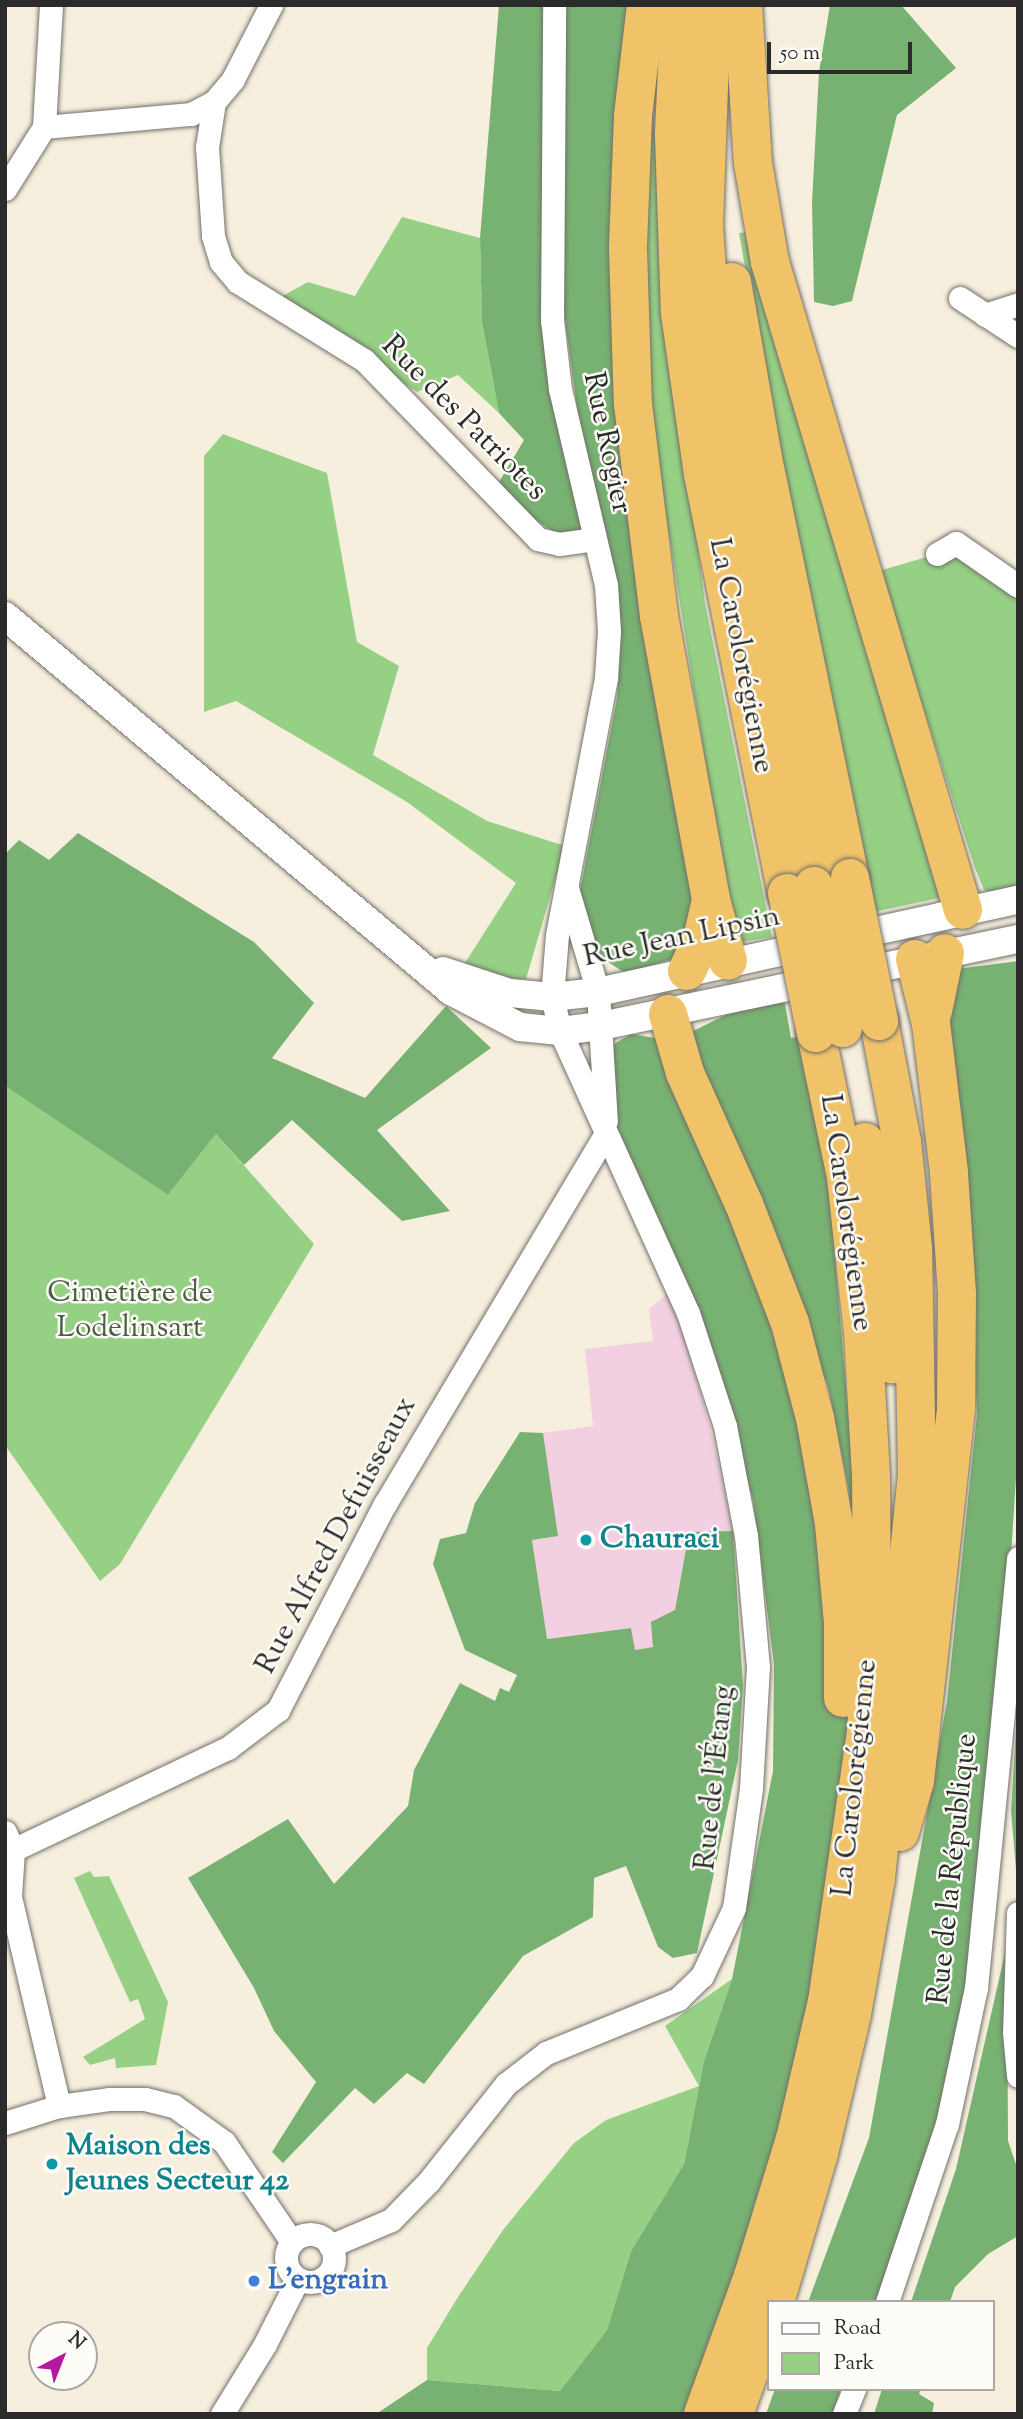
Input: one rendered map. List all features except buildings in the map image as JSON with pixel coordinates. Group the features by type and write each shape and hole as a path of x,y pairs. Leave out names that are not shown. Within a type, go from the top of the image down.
{"highway":[{"path":"646,5 633,116 628,249 633,404 659,616 711,900 729,961"},
{"name":"La Carolorégienne","path":"680,5 674,134 680,313 703,474 817,886"},
{"name":"La Carolorégienne","path":"712,5 706,171 708,287 732,473 846,1027 881,1239 898,1467 900,1614 876,1878 852,2014 819,2153 776,2300"},
{"path":"743,5 752,163 770,262 963,910"},
{"path":"687,971 702,939 711,900"},
{"path":"876,1878 904,1826 915,1781 956,1408 957,1294 949,1172 931,1024 930,956"},
{"path":"668,1014 685,1073 744,1204 790,1323 815,1418 836,1538 844,1622 842,1752 856,1821"},
{"name":"La Carolorégienne","path":"704,2414 753,2276 795,2139 827,2002 856,1821 871,1628 871,1476 863,1334 846,1177 846,1027"},
{"path":"734,2414 768,2321"}],"street":[{"path":"5,189 44,127 51,5"},
{"path":"44,127 191,114 214,102 233,79 271,5"},
{"name":"Rue Rogier","path":"552,997 557,935 606,677 606,585 560,389 552,320 554,5"},
{"name":"Rue des Patriotes","path":"214,102 207,147 213,236 221,262 238,282 364,360 538,539 559,544 594,539"},
{"path":"960,298 1018,336"},
{"path":"985,315 1018,304"},
{"path":"937,554 956,543 1018,586"},
{"path":"5,616 411,957 483,1011 520,1027 560,1031 601,1026 1018,939"},
{"name":"Rue Rogier","path":"568,888 598,992"},
{"name":"Rue Jean Lipsin","path":"411,957 466,981 552,997 598,992 729,961 1018,900"},
{"path":"930,956 963,910"},
{"path":"890,927 930,956"},
{"path":"729,961 749,978 782,987"},
{"path":"668,1014 687,971"},
{"name":"Rue de l'Étang","path":"598,992 606,1134"},
{"name":"Rue de l'Étang","path":"330,2246 391,2220 429,2181 506,2084 546,2053 678,1999 702,1976 734,1908 751,1788 758,1667 746,1536 725,1426 688,1312 560,1031 552,997"},
{"name":"Rue Alfred Defuisseaux","path":"9,1841 228,1748 278,1710 398,1480 606,1134"},
{"name":"Rue de la République","path":"888,2300 947,2124 986,1913 1018,1558"},
{"path":"9,1841 10,1897 59,2106"},
{"path":"986,1913 1018,1913 1014,2032 1018,2076"},
{"path":"5,2123 59,2106 128,2097 184,2111 224,2142 292,2242"},
{"path":"311,2234 330,2246 333,2263 327,2275 312,2282 298,2279 286,2263 292,2242 311,2234"},
{"path":"222,2414 265,2344 298,2279"},
{"path":"844,2414 852,2391"}],"shaded area":[{"path":"672,1290 712,1435 733,1531 689,1532 674,1614 653,1647 635,1650 631,1628 546,1639 532,1540 557,1536 543,1433 593,1426 585,1349 653,1341 649,1309"}],"green space":[{"path":"499,5 554,5 551,276 595,539 561,536 533,519 499,482 524,440 499,413 482,322 480,238"},
{"path":"562,5 627,5 618,419 633,564 700,909 676,958 625,973 596,954 580,891 617,698 621,636 613,566 589,496 561,289"},
{"path":"830,5 901,5 956,68 897,115 852,301 833,306 814,302 812,202 819,72"},
{"path":"650,80 675,378 705,603 772,937 734,943 641,357"},
{"path":"402,217 480,238 482,322 499,413 458,375 417,392 277,299 308,282 355,296"},
{"path":"754,232 944,897 874,912 784,489 739,233"},
{"path":"223,434 327,473 357,642 399,666 373,755 487,821 565,846 526,979 456,977 516,883 407,802 236,701 204,712 204,456"},
{"path":"956,543 1018,586 1018,885 990,892 984,890 975,868 879,571 937,554"},
{"path":"78,833 254,942 314,1003 272,1058 365,1098 446,1006 491,1048 377,1130 450,1211 402,1221 292,1120 244,1165 216,1134 168,1195 5,1086 5,854 19,840 49,860"},
{"path":"1018,961 1018,1448 995,1802 951,2075 894,2260 878,2300 809,2300 869,2138 947,1701 977,1414 971,1271 944,1011 957,969"},
{"path":"782,987 791,1038 816,1033 859,1541 828,1386 755,1207 821,1453 856,1708 779,2226 702,2414 376,2414 427,2380 560,2391 607,2330 631,2251 684,2164 704,2061 732,1979 773,1771 774,1664 753,1500 694,1300 605,1100 602,1051 631,1034 673,1041"},
{"name":"Cimetière de Lodelinsart","path":"5,1086 168,1195 216,1134 314,1244 120,1564 100,1581 5,1445"},
{"path":"520,1432 543,1433 558,1536 532,1540 547,1639 631,1628 635,1650 653,1647 651,1622 675,1610 689,1532 733,1531 743,1686 738,1760 697,1953 673,1958 658,1947 626,1866 594,1878 593,1917 523,1956 424,2084 407,2073 374,2104 355,2088 283,2163 272,2152 316,2082 274,2031 254,1988 188,1878 288,1819 334,1884 408,1806 414,1770 460,1683 495,1701 500,1688 509,1692 517,1675 465,1650 433,1564 440,1539 466,1533 475,1503"},
{"path":"1018,1698 1018,1893 1011,1811"},
{"path":"90,1871 94,1877 109,1876 168,2002 156,2065 116,2068 115,2058 90,2065 83,2057 145,2019 138,1999 130,2002 74,1878"},
{"path":"1007,1944 1008,2141 1018,2170 1018,2236 988,2254 955,2287 951,2300 912,2300 956,2169"},
{"path":"732,1979 704,2061 684,2164 631,2251 607,2330 560,2391 427,2380 427,2348 458,2297 503,2230 574,2143 606,2120 699,2086 665,2026"},
{"path":"774,2391 840,2391 832,2414 766,2414"},
{"path":"881,2391 920,2391 919,2394 934,2403 932,2414 874,2414"}],"place":[{"name":"Chauraci","path":"586,1540"},
{"name":"Maison des Jeunes Secteur 42","path":"52,2164"},
{"name":"L'engrain","path":"254,2281"}]}
